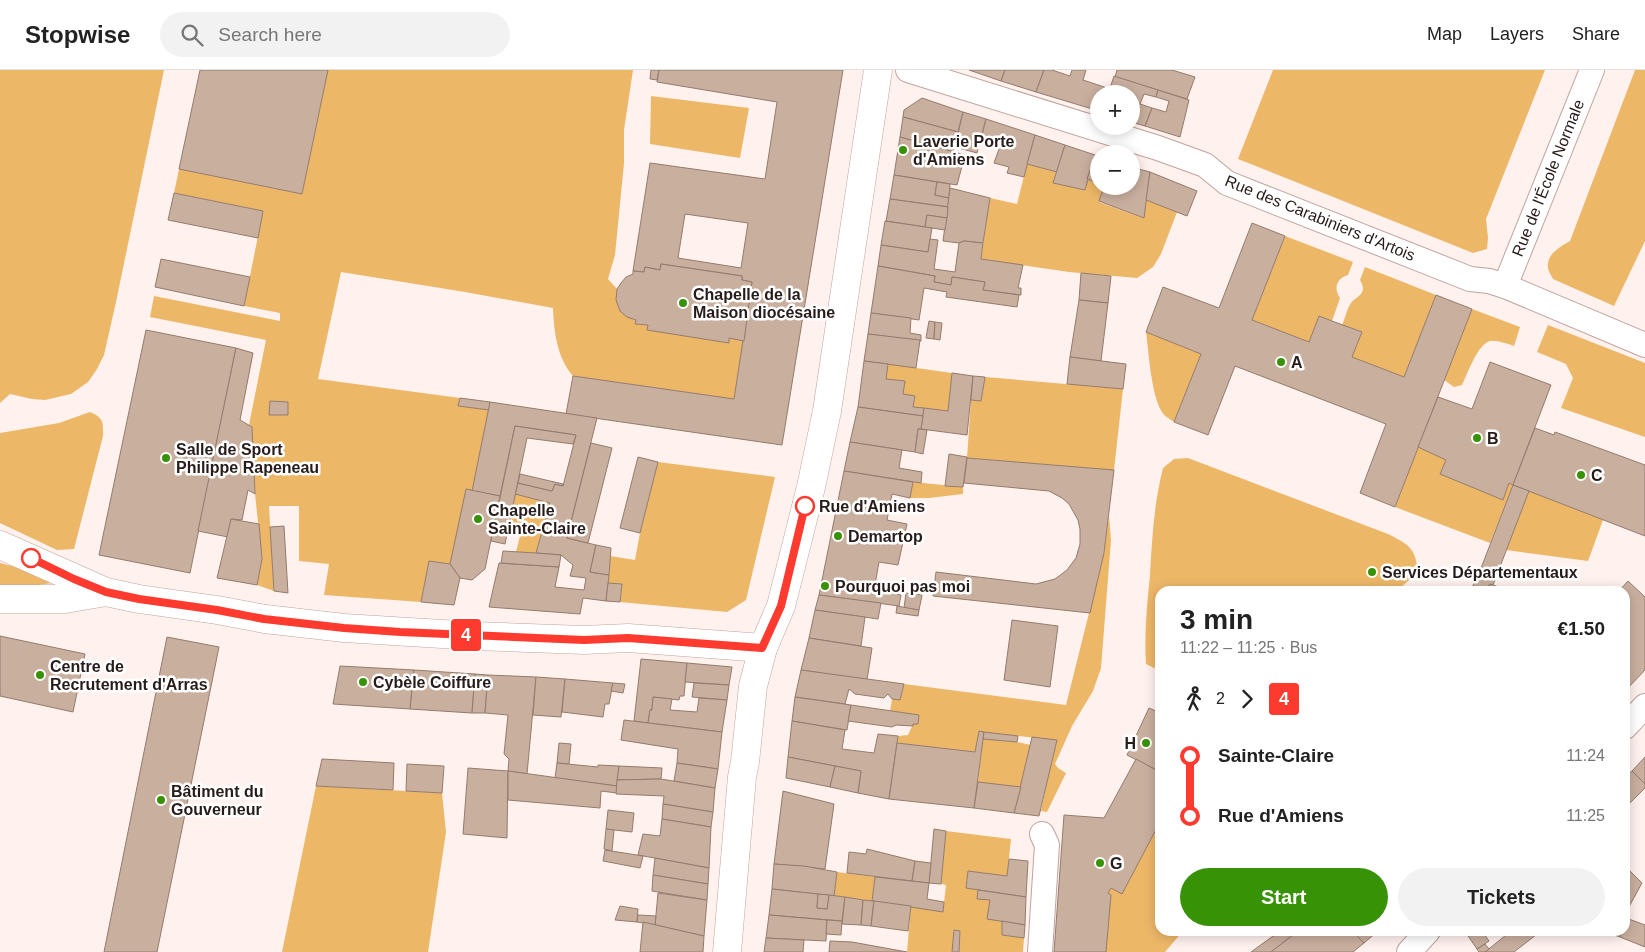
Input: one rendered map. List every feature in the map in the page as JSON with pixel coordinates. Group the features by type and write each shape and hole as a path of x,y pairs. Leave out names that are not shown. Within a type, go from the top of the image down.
{"street":[{"path":"727,952 742,777 753,686 762,648 781,606 811,487 827,411 878,70"},
{"name":"Rue des Carabiniers d'Artois","path":"908,70 1158,148 1206,165 1228,183 1470,279 1489,281 1504,286 1645,344"},
{"name":"Rue de l'École Normale","path":"1504,286 1592,70"},
{"path":"0,546 106,592 264,619 344,628 475,636 584,640 628,638 762,648"},
{"path":"0,599 65,599 106,592"},
{"path":"1630,722 1645,706"},
{"path":"1040,952 1047,845 1042,834"},
{"path":"1408,952 1423,936"}],"shaded area":[{"path":"0,70 164,70 104,355 88,382 71,394 45,400 10,394 0,403"},
{"path":"328,70 633,70 624,130 624,163 615,255 608,279 617,289 618,305 623,313 636,320 635,324 648,325 647,330 729,343 729,338 744,341 734,399 573,376 560,353 554,326 553,308 341,272 318,379 460,398 458,406 489,410 472,491 450,564 429,561 421,602 324,595 329,564 299,561 299,506 269,506 274,591 257,585 262,559 255,494 252,427 249,425 266,340 150,317 154,296 280,321 280,313 244,306 263,211 174,193 179,169 302,194","holes":["270,401 288,402 288,415 269,415"]},
{"path":"1273,70 1545,70 1486,219 1487,249 1473,253 1238,159"},
{"path":"1635,70 1645,70 1645,241 1614,306 1553,279 1548,269 1548,263 1554,252 1570,241"},
{"path":"651,96 749,108 740,158 650,144"},
{"path":"1027,164 1057,172 1053,183 1085,190 1087,179 1090,180 1090,195 1101,195 1099,202 1143,218 1146,200 1177,212 1161,254 1153,267 1137,278 1069,272 981,259 990,198 1017,204"},
{"path":"1285,236 1353,262 1348,275 1341,278 1337,284 1340,298 1332,321 1319,316 1309,342 1252,320"},
{"path":"1365,267 1436,295 1404,377 1352,357 1362,332 1342,325 1350,305 1363,291 1360,280"},
{"path":"1472,309 1520,327 1514,346 1496,341 1490,341 1485,344 1477,354 1462,385 1454,387 1444,380"},
{"path":"1548,325 1645,363 1645,437 1561,408 1573,378 1566,364 1537,352"},
{"path":"1146,332 1201,354 1174,422 1163,413 1155,395"},
{"path":"888,364 952,373 948,411 913,407 915,396 903,394 904,381 886,379"},
{"path":"985,377 1123,389 1114,470 967,458 971,400 981,401"},
{"path":"90,412 98,416 102,421 103,436 74,549 57,550 0,523 0,433 59,423"},
{"path":"1418,447 1446,460 1440,474 1503,500 1509,483 1513,485 1490,543 1395,507"},
{"path":"1188,458 1388,534 1410,548 1415,557 1418,572 1403,586 1155,586 1155,668 1146,664 1145,653 1155,508 1163,468 1174,459"},
{"path":"658,462 775,477 746,600 727,612 620,602 622,584 608,583 610,556 635,560"},
{"path":"913,482 963,487 963,494 910,498"},
{"path":"1529,491 1603,520 1588,561 1506,550"},
{"path":"515,494 550,503 536,553 516,552 520,536 507,533"},
{"path":"1109,516 1111,540 1101,668 1093,691 1072,726 1055,764 1066,773 1047,812 1041,811 1056,740 979,732 975,752 897,743 898,736 908,735 913,724 918,724 919,715 890,711 892,699 900,700 904,684 1066,705 1104,553"},
{"path":"0,563 31,571 60,582 0,590"},
{"path":"983,739 1031,745 1021,787 978,782"},
{"path":"316,786 442,793 446,832 428,952 282,952"},
{"path":"946,831 1011,839 1007,876 968,871 966,887 978,890 977,899 990,900 1002,921 1002,935 1024,938 1023,952 959,952 960,931 954,930 952,952 907,952 911,906 943,911 946,885 941,884"},
{"path":"1155,831 1155,936 1179,936 1165,952 1106,952 1108,893 1111,888 1122,893"},
{"path":"837,872 875,877 872,901 834,896"}],"building":[{"path":"200,70 328,70 302,194 179,169"},
{"path":"651,70 659,70 657,80 650,79"},
{"path":"659,70 843,70 782,445 566,414 573,376 734,399 752,282 742,280 742,276 661,264 660,270 645,267 644,272 633,271 650,163 765,179 777,102 657,82","holes":["685,214 748,223 741,268 678,258"]},
{"path":"969,70 1005,70 1001,81"},
{"path":"1005,70 1044,70 1036,92 1001,81"},
{"path":"1044,70 1052,70 1070,76 1072,70 1086,70 1083,80 1098,85 1090,85 1090,108 1036,92"},
{"path":"1117,70 1172,70 1195,77 1187,99 1115,77"},
{"path":"1114,76 1158,90 1156,97 1144,94 1140,104 1140,85 1111,85"},
{"path":"1158,90 1189,100 1180,137 1145,126 1152,108 1166,112 1169,101 1156,97"},
{"path":"922,98 963,112 958,132 903,117 904,110"},
{"path":"1140,104 1152,108 1145,126 1140,125"},
{"path":"963,112 986,119 977,153 955,147"},
{"path":"903,117 958,132 953,152 900,137"},
{"path":"986,119 1035,135 1024,177 1007,173 1009,167 994,163 999,149 980,143"},
{"path":"1035,135 1065,145 1057,172 1027,164"},
{"path":"900,137 965,155 957,185 894,175"},
{"path":"1065,145 1090,153 1090,172 1085,190 1053,183"},
{"path":"1140,169 1150,172 1144,218 1099,201 1101,195 1140,195"},
{"path":"1150,172 1197,191 1187,216 1146,200"},
{"path":"894,175 937,182 935,195 949,198 949,207 890,199"},
{"path":"937,182 950,184 949,198 935,195"},
{"path":"950,188 990,198 983,243 943,241"},
{"path":"174,193 263,211 258,238 168,220"},
{"path":"890,199 948,207 947,218 927,215 925,227 886,221"},
{"path":"927,215 947,218 945,230 925,227"},
{"path":"885,221 932,228 928,252 881,245"},
{"name":"A","path":"1252,223 1285,236 1252,320 1309,342 1319,316 1362,332 1352,357 1404,377 1436,295 1472,309 1395,507 1360,493 1386,424 1235,366 1208,435 1174,422 1201,354 1146,332 1163,287 1219,308"},
{"path":"930,239 938,240 934,269 955,272 959,243 964,241 983,243 981,259 1023,265 1018,288 1021,288 1021,295 983,290 985,282 952,277 951,285 934,282 935,276 878,266 881,245 928,252"},
{"path":"161,259 250,277 244,306 155,287"},
{"name":"Chapelle de la Maison diocésaine","path":"661,264 742,276 742,280 752,282 744,341 729,338 729,343 647,330 648,325 635,324 636,320 627,317 620,311 616,300 617,289 626,277 633,274 633,271 644,272 645,267 660,270"},
{"path":"878,266 935,276 934,282 951,285 952,277 985,282 983,290 1019,295 1017,307 946,297 947,292 924,288 919,320 871,313"},
{"path":"1081,273 1111,276 1108,303 1079,300"},
{"path":"1079,300 1108,303 1101,361 1070,357"},
{"path":"871,313 911,318 910,333 921,335 921,341 868,334"},
{"path":"929,321 935,322 934,339 926,338"},
{"path":"935,322 942,323 940,340 934,339"},
{"name":"Salle de Sport Philippe Rapeneau","path":"146,330 236,348 190,573 99,555"},
{"path":"868,334 920,340 916,368 864,361"},
{"path":"236,348 253,353 240,420 252,427 255,494 248,490 242,520 231,519 228,537 198,531"},
{"path":"1070,357 1126,364 1123,389 1067,384"},
{"path":"864,361 888,364 886,379 905,381 903,394 915,396 913,407 924,408 923,416 858,407"},
{"name":"B","path":"1490,362 1551,385 1513,485 1509,483 1503,500 1440,474 1446,460 1418,447 1438,397 1472,409"},
{"path":"952,373 973,376 967,435 921,429 924,408 948,411"},
{"path":"973,376 985,377 981,401 971,400"},
{"path":"460,398 490,402 489,410 458,406"},
{"path":"270,401 288,402 288,415 269,415"},
{"path":"490,402 597,418 567,538 596,545 590,572 609,575 606,601 583,598 580,614 489,607 499,563 559,567 555,587 584,590 586,578 570,576 573,565 561,555 536,553 550,503 515,494 518,483 552,491 555,484 563,486 576,435 515,426 500,496 472,491"},
{"path":"858,407 923,416 921,429 918,429 915,452 850,442"},
{"path":"515,426 576,435 573,444 527,438 505,544 491,541"},
{"name":"C","path":"1535,428 1554,435 1555,432 1645,465 1645,536 1513,485"},
{"path":"918,429 927,430 923,454 915,452"},
{"path":"850,442 902,450 899,468 922,472 921,483 844,471"},
{"path":"591,443 612,448 588,543 567,538"},
{"path":"949,454 967,457 963,487 945,486"},
{"path":"638,457 658,462 640,533 620,528"},
{"path":"967,458 1114,470 1104,553 1090,613 933,596 936,572 1036,584 1055,579 1067,570 1076,558 1080,544 1078,520 1069,504 1062,498 1049,491 964,483"},
{"path":"844,471 913,482 910,498 892,494 887,520 907,524 898,565 879,562 874,590 901,595 899,606 819,595"},
{"path":"520,474 563,484 563,486 555,484 552,491 518,483"},
{"path":"1513,485 1529,491 1493,585 1473,586"},
{"name":"Chapelle Sainte-Claire","path":"466,489 500,496 485,569 472,580 460,578 450,564"},
{"path":"231,519 259,524 262,559 257,585 217,578"},
{"path":"284,526 288,593 274,591 270,527"},
{"path":"596,545 611,548 609,575 590,572"},
{"path":"503,551 561,555 559,567 501,563"},
{"path":"429,561 450,564 460,578 454,605 421,602"},
{"path":"1628,581 1645,597 1645,670 1630,686 1630,586 1624,586"},
{"path":"608,583 622,584 620,602 606,601"},
{"path":"906,593 922,595 919,610 904,608"},
{"path":"819,595 881,603 878,619 815,610"},
{"path":"897,606 919,610 918,616 896,613"},
{"path":"815,610 865,617 861,646 809,638"},
{"path":"1012,620 1058,626 1050,687 1004,680"},
{"name":"Centre de Recrutement d'Arras","path":"0,636 85,654 73,712 0,696"},
{"name":"Bâtiment du Gouverneur","path":"167,637 219,647 157,952 104,952"},
{"path":"809,638 872,648 867,680 801,670"},
{"path":"641,659 687,663 684,696 680,696 679,700 653,697 648,723 634,721"},
{"path":"687,663 732,667 729,685 685,682"},
{"path":"340,666 414,670 410,709 333,704"},
{"path":"414,670 475,674 472,713 410,709"},
{"path":"801,670 904,684 900,700 892,699 888,694 884,698 855,694 849,689 845,704 795,697"},
{"path":"475,674 488,675 485,713 472,713"},
{"path":"488,675 536,677 527,774 508,771 509,759 504,754 508,715 485,713"},
{"path":"536,677 565,679 561,717 533,715"},
{"path":"565,679 613,683 609,704 605,704 603,717 562,712"},
{"path":"613,683 625,684 623,693 611,691"},
{"path":"694,683 729,685 727,700 692,697"},
{"path":"653,697 672,699 670,710 697,712 699,698 727,700 722,732 648,723"},
{"path":"795,697 851,705 847,730 792,721"},
{"path":"851,705 919,715 918,724 913,724 913,726 896,725 892,727 848,721"},
{"name":"H","path":"1149,708 1155,711 1155,769 1127,755"},
{"path":"624,720 722,732 718,769 677,763 678,749 621,740"},
{"path":"792,721 845,730 842,749 874,753 878,734 898,736 889,799 858,793 861,771 788,757"},
{"path":"979,731 984,732 974,808 889,799 897,743 975,752"},
{"path":"984,732 1018,736 1017,742 983,739"},
{"path":"1032,737 1057,740 1039,816 1014,813"},
{"path":"559,743 571,744 569,764 557,763"},
{"path":"788,757 835,766 830,787 786,778"},
{"path":"1645,757 1645,784 1632,771"},
{"path":"322,759 394,763 393,790 316,786"},
{"name":"G","path":"1136,759 1155,769 1155,831 1122,894 1111,888 1108,893 1111,895 1106,952 1054,952 1064,815 1104,818"},
{"path":"557,763 598,767 598,765 619,766 617,786 555,778"},
{"path":"677,763 718,769 715,788 674,781"},
{"path":"407,764 444,766 442,793 406,791"},
{"path":"619,766 662,768 661,779 617,780"},
{"path":"835,766 861,771 858,793 830,787"},
{"path":"468,768 508,771 507,838 463,834"},
{"path":"508,771 617,786 617,793 601,791 600,808 508,800"},
{"path":"1632,771 1645,784 1645,788 1630,803 1630,773"},
{"path":"661,779 715,788 713,812 663,804 664,796 616,794 617,780"},
{"path":"978,782 1021,787 1014,813 974,808"},
{"path":"783,791 834,804 825,869 774,864"},
{"path":"663,804 713,812 711,827 662,819"},
{"path":"608,810 634,813 632,832 606,829"},
{"path":"662,819 711,827 709,868 638,855 643,834 660,836"},
{"path":"606,829 614,830 612,851 604,849"},
{"path":"934,829 946,831 941,884 929,883"},
{"path":"867,849 915,861 912,881 847,873 849,852 866,854"},
{"path":"605,850 643,856 640,868 603,861"},
{"path":"655,858 709,868 708,884 653,875"},
{"path":"1009,859 1028,861 1026,897 966,888 968,871 1007,876"},
{"path":"915,861 931,863 929,883 912,881"},
{"path":"774,864 804,866 837,872 834,896 772,889"},
{"path":"1630,871 1642,883 1630,905"},
{"path":"653,875 708,884 707,900 652,891"},
{"path":"875,877 929,883 927,899 944,902 943,912 872,901"},
{"path":"772,889 818,894 817,908 827,909 829,895 845,897 842,921 769,915"},
{"path":"978,890 1026,897 1025,925 987,919 990,900 977,899"},
{"path":"658,893 707,900 704,936 655,925"},
{"path":"818,894 829,895 827,909 817,908"},
{"path":"845,897 863,900 861,925 842,924"},
{"path":"863,900 874,901 871,926 861,925"},
{"path":"874,901 911,906 908,931 871,926"},
{"path":"620,906 638,909 637,922 615,920"},
{"path":"638,915 656,916 655,925 637,922"},
{"path":"769,915 827,920 826,941 766,938"},
{"path":"1630,919 1645,925 1645,947 1620,937 1630,936"},
{"path":"827,920 842,921 841,935 826,934"},
{"path":"1002,921 1025,925 1024,938 1002,935"},
{"path":"643,922 704,936 703,952 640,952"},
{"path":"954,930 960,931 959,952 952,952"},
{"path":"1273,936 1292,936 1271,952 1251,952"},
{"path":"1292,936 1357,936 1364,943 1353,952 1271,952"},
{"path":"1357,936 1372,936 1364,943"},
{"path":"1468,936 1486,936 1489,941 1477,949"},
{"path":"1505,936 1535,936 1514,952 1485,952"},
{"path":"766,938 804,940 803,952 764,952"},
{"path":"830,941 852,942 907,952 829,952"},
{"path":"1485,944 1489,949 1485,952 1479,952 1477,949"}],"bus line":[{"name":"4","path":"31,558 106,592 264,619 400,632 584,640 628,638 741,648 762,648 781,606 805,506"}],"place":[{"name":"Laverie Porte d'Amiens","path":"903,150"},
{"name":"Chapelle de la Maison diocésaine","path":"683,303"},
{"name":"A","path":"1281,362"},
{"name":"B","path":"1477,438"},
{"name":"Salle de Sport Philippe Rapeneau","path":"166,458"},
{"name":"C","path":"1581,475"},
{"name":"Rue d'Amiens","path":"805,506"},
{"name":"Chapelle Sainte-Claire","path":"478,519"},
{"name":"Demartop","path":"838,536"},
{"name":"Services Départementaux","path":"1372,572"},
{"name":"Pourquoi pas moi","path":"825,586"},
{"name":"Centre de Recrutement d'Arras","path":"40,675"},
{"name":"Cybèle Coiffure","path":"363,682"},
{"name":"H","path":"1146,743"},
{"name":"Bâtiment du Gouverneur","path":"161,800"},
{"name":"G","path":"1100,863"}]}
